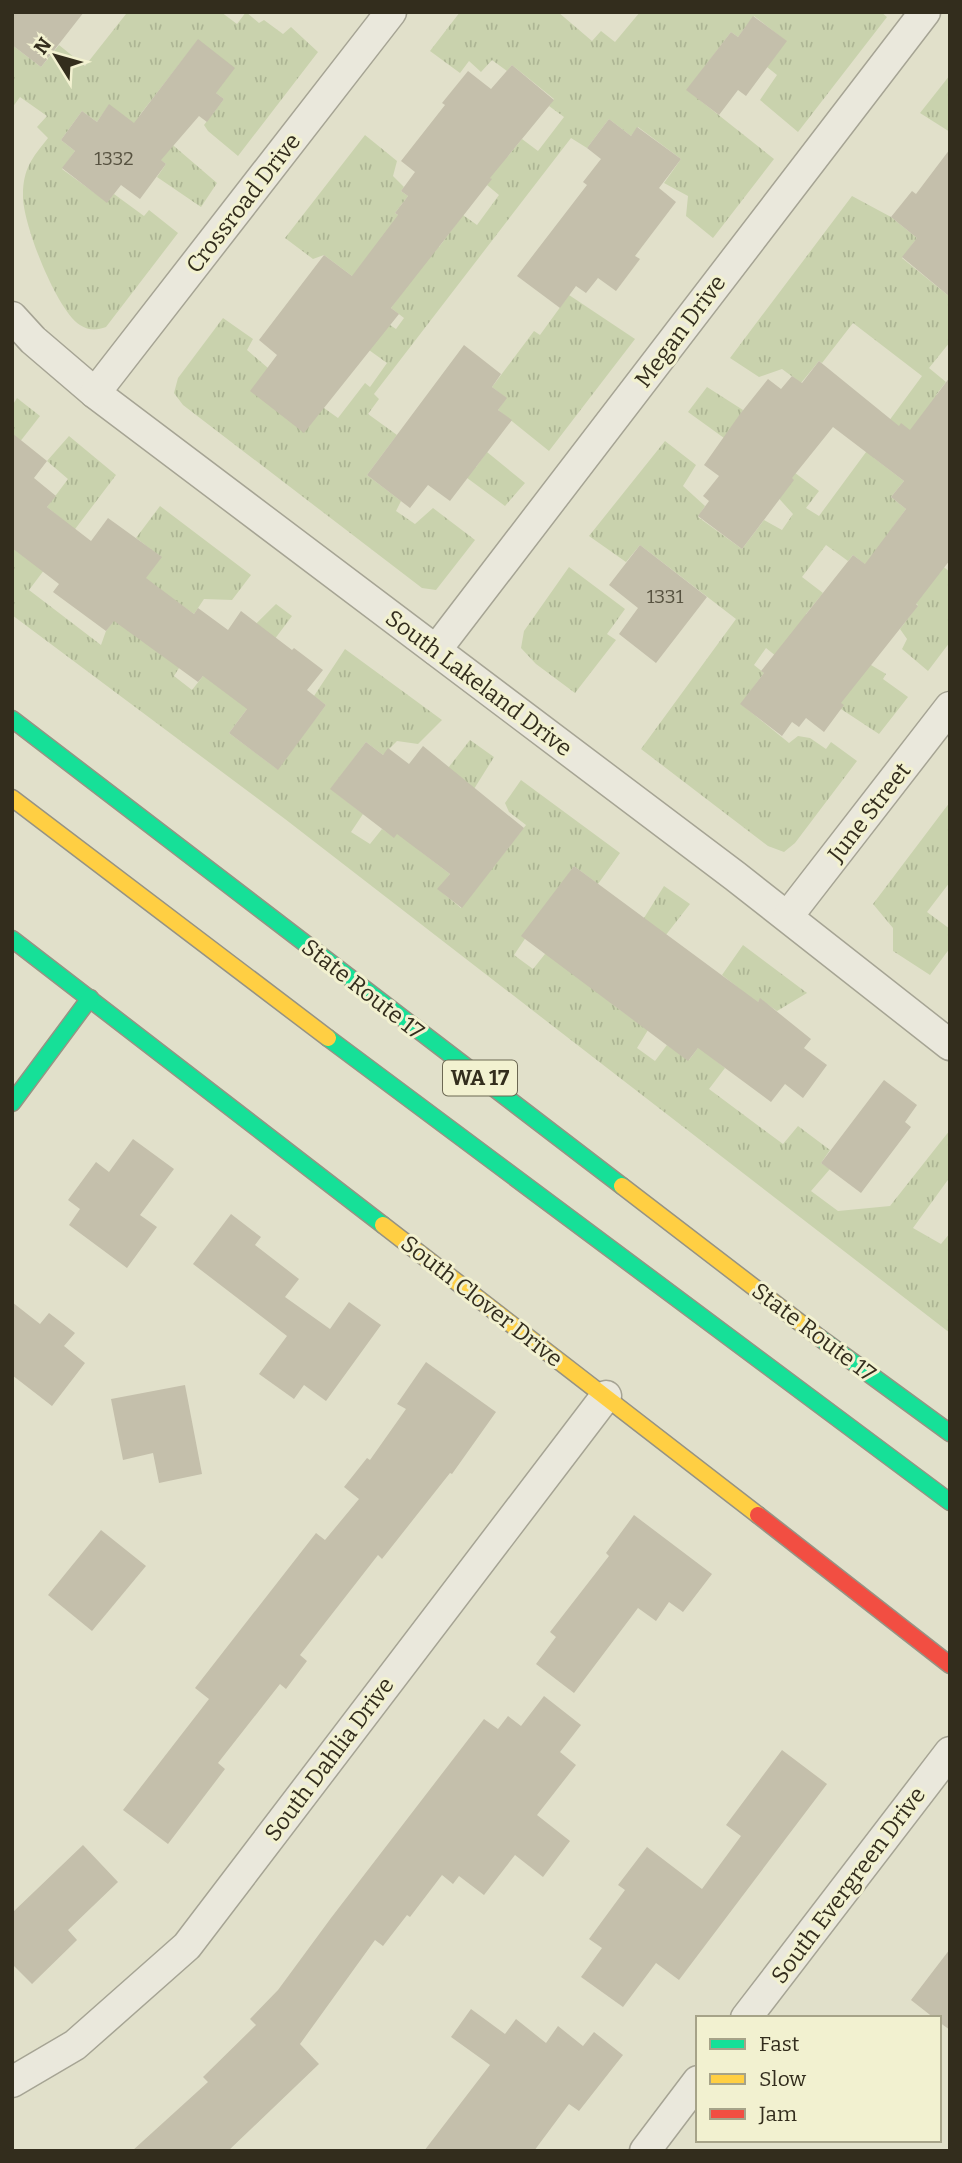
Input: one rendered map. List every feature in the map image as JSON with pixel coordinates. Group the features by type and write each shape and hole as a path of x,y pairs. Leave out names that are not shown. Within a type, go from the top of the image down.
{"main road":[{"name":"State Route 17","path":"12,719 816,1335 950,1433"},
{"name":"WA 17","path":"12,798 308,1024 950,1502"},
{"name":"South Clover Drive","path":"12,939 606,1396 950,1665"},
{"path":"12,1103 90,998"}],"street":[{"name":"Crossroad Drive","path":"95,393 391,12"},
{"name":"Megan Drive","path":"436,650 925,12"},
{"name":"South Lakeland Drive","path":"12,317 33,340 95,393 788,916 950,1045"},
{"name":"June Street","path":"788,916 950,707"},
{"name":"South Dahlia Drive","path":"12,2082 75,2046 187,1946 606,1396"},
{"name":"South Evergreen Drive","path":"748,2016 950,1752"},
{"path":"645,2151 696,2084"}],"green space":[{"path":"125,12 221,12 237,24 246,12 259,23 264,20 283,34 291,27 318,52 238,156 204,125 224,99 216,93 198,40 139,116 217,183 201,207 157,177 166,164 135,141 109,105 97,122 82,111 61,140 75,151 62,169 107,202 114,194 144,216 149,210 178,233 106,327 90,329 71,317 61,303 42,265 28,225 23,195 25,178 33,158 48,138 37,127 47,116 20,97 12,108 12,45 41,67 59,45 85,66"},
{"path":"460,12 558,12 592,41 601,31 615,42 640,12 881,12 887,17 798,132 760,100 777,75 767,67 786,41 754,16 738,37 731,32 687,90 774,159 713,238 686,216 688,196 664,183 681,159 638,127 631,136 609,119 587,148 571,138 374,394 379,399 368,414 397,435 367,475 401,501 396,511 415,524 433,508 475,540 436,590 422,588 183,405 174,393 178,378 223,318 253,339 247,350 338,418 365,383 370,387 387,363 362,345 381,319 396,329 404,318 391,308 410,282 352,276 324,255 313,259 285,238 365,135 397,161 393,176 404,187 401,191 408,196 395,213 439,247 463,215 477,225 499,195 487,185 491,179 479,169 508,156 522,139 538,151 564,117 549,106 554,99 512,65 507,71 492,60 481,72 469,61 460,73 430,51"},
{"path":"950,75 950,132 920,113"},
{"path":"852,196 891,217 917,238 902,258 950,297 950,342 929,368 946,382 936,395 943,402 933,414 874,458 904,481 891,497 906,509 893,527 950,572 950,642 928,671 902,649 907,639 900,629 918,605 853,555 848,561 826,545 802,577 823,593 806,614 886,674 883,679 908,697 879,734 841,709 766,648 754,665 764,673 741,704 789,743 798,736 810,738 826,749 831,742 857,761 795,843 784,852 768,846 641,749 736,619 640,545 626,562 589,536 665,441 696,465 683,486 705,506 698,517 742,549 764,520 782,530 793,514 724,438 688,412 707,387 743,410 733,426 819,491 806,508 819,516 922,376 853,323 822,363 819,361 801,383 782,369 759,377 730,358"},
{"path":"569,295 635,339 549,451 498,410 506,398 492,387 534,331 540,335"},
{"path":"17,398 40,416 12,452 12,406"},
{"path":"69,436 116,475 29,590 101,645 106,631 161,557 136,538 160,506 251,575 232,600 204,599 194,614 176,601 179,668 174,676 192,690 276,604 292,616 241,684 256,697 229,733 277,769 326,705 314,696 345,649 442,720 418,744 397,741 383,755 366,742 331,789 363,814 351,832 370,844 382,829 394,837 470,740 494,757 474,789 420,851 450,874 438,889 461,908 526,825 509,812 505,803 521,780 620,853 598,884 574,866 514,955 533,969 545,954 644,918 664,886 690,904 612,1004 648,1030 637,1048 655,1061 667,1045 689,1060 741,990 722,975 743,945 807,993 777,1011 760,999 715,1060 725,1068 709,1089 783,1144 798,1126 830,1150 821,1163 830,1169 811,1191 838,1211 890,1206 950,1130 950,1177 913,1228 941,1244 950,1233 950,1333 285,819 12,615 12,548 63,520 47,507 68,479 47,461"},
{"path":"487,452 525,483 505,506 459,472 466,462 476,467"},
{"path":"569,567 625,609 607,634 616,640 575,693 536,664 521,648 524,631"},
{"path":"950,802 950,882 927,912 950,929 950,948 930,975 893,951 893,928 873,904"}],"building":[{"path":"12,12 84,12 41,67 12,45"},
{"path":"753,16 787,41 746,96 738,90 719,115 686,90 731,32 738,37"},
{"path":"198,39 235,68 216,93 224,99 207,122 199,116 161,160 166,164 140,199 121,185 107,203 62,168 75,151 61,140 82,111 97,122 109,104 134,123"},
{"path":"512,65 554,100 490,178 492,179 391,308 399,314 304,433 250,391 277,355 259,340 324,255 352,276 398,215 395,213 408,196 401,191 415,172 401,161 468,71 491,89"},
{"path":"609,119 631,136 637,127 681,159 659,188 676,202 635,256 640,259 616,291 598,278 586,293 576,286 560,308 517,276 587,185 583,182 601,159 587,148"},
{"path":"950,149 950,297 902,257 917,238 891,217 912,191 916,194"},
{"path":"464,345 501,374 492,387 507,398 498,410 512,420 450,501 428,485 410,508 367,475"},
{"path":"819,361 899,426 901,423 910,430 950,377 950,560 916,604 918,606 841,703 844,705 824,732 806,718 799,727 792,722 782,736 740,704 764,673 761,671 853,555 865,564 906,509 891,497 904,481 833,427 792,478 794,480 742,549 698,516 709,501 703,496 719,476 704,465 740,414 768,379 781,389 792,376 802,383"},
{"path":"12,433 47,461 34,478 56,496 47,507 91,541 108,518 162,557 146,578 194,614 198,608 228,630 241,611 323,670 307,690 326,705 278,770 229,733 247,709 203,676 198,682 114,621 106,631 53,592 59,584 12,548"},
{"path":"640,545 707,597 656,663 619,634 638,608 609,585"},
{"path":"366,742 383,755 388,748 409,764 423,746 524,828 462,908 437,889 450,874 397,834 394,838 330,789"},
{"path":"574,866 758,1002 760,998 811,1039 804,1048 827,1065 803,1098 785,1084 771,1102 698,1048 688,1061 521,936"},
{"path":"884,1080 917,1105 905,1122 911,1127 861,1193 821,1163"},
{"path":"133,1139 174,1169 140,1215 157,1227 127,1268 69,1225 80,1209 68,1200 96,1162 109,1172"},
{"path":"231,1214 261,1237 255,1245 299,1279 285,1297 330,1329 349,1302 381,1325 326,1401 304,1385 294,1399 259,1374 287,1336 193,1264"},
{"path":"12,1302 40,1324 49,1313 75,1333 64,1346 85,1363 52,1406 12,1375"},
{"path":"426,1362 496,1412 452,1474 450,1473 382,1559 378,1555 300,1655 307,1661 286,1689 280,1684 218,1763 225,1769 168,1844 123,1810 209,1699 195,1688 316,1533 325,1540 359,1499 344,1487 367,1458 370,1460 406,1409 397,1404"},
{"path":"185,1385 202,1474 159,1483 153,1453 123,1460 111,1399"},
{"path":"634,1515 712,1574 683,1612 669,1602 656,1621 638,1608 574,1693 536,1664 556,1637 550,1632 609,1556 606,1553"},
{"path":"101,1530 146,1566 92,1631 48,1595"},
{"path":"544,1696 581,1725 560,1752 576,1765 537,1815 570,1841 543,1877 515,1855 484,1895 459,1876 453,1884 442,1875 410,1917 407,1915 383,1946 375,1940 300,2044 319,2064 228,2151 132,2151 208,2082 203,2077 256,2025 250,2019 278,1990 484,1719 498,1729 508,1716 521,1726"},
{"path":"782,1750 827,1784 679,1980 656,1963 623,2007 581,1977 602,1948 589,1939 625,1890 618,1885 647,1847 702,1889 741,1836 726,1825"},
{"path":"83,1845 118,1882 68,1930 77,1940 32,1984 12,1964 12,1913"},
{"path":"950,1949 950,2030 941,2023 941,2016 931,2016 911,2000"},
{"path":"471,2009 505,2034 516,2019 546,2043 558,2026 583,2046 594,2032 623,2055 579,2111 569,2104 534,2151 424,2151 490,2065 451,2037"}],"traffic: fast":[{"path":"12,719 622,1186"},
{"path":"12,939 383,1225"},
{"path":"12,1103 90,998"},
{"path":"328,1038 950,1502"},
{"path":"820,1338 950,1433"}],"traffic: slow":[{"path":"12,798 328,1038"},
{"path":"622,1186 820,1338"},
{"path":"383,1225 758,1515"}],"traffic: jam":[{"path":"758,1515 950,1665"}]}
